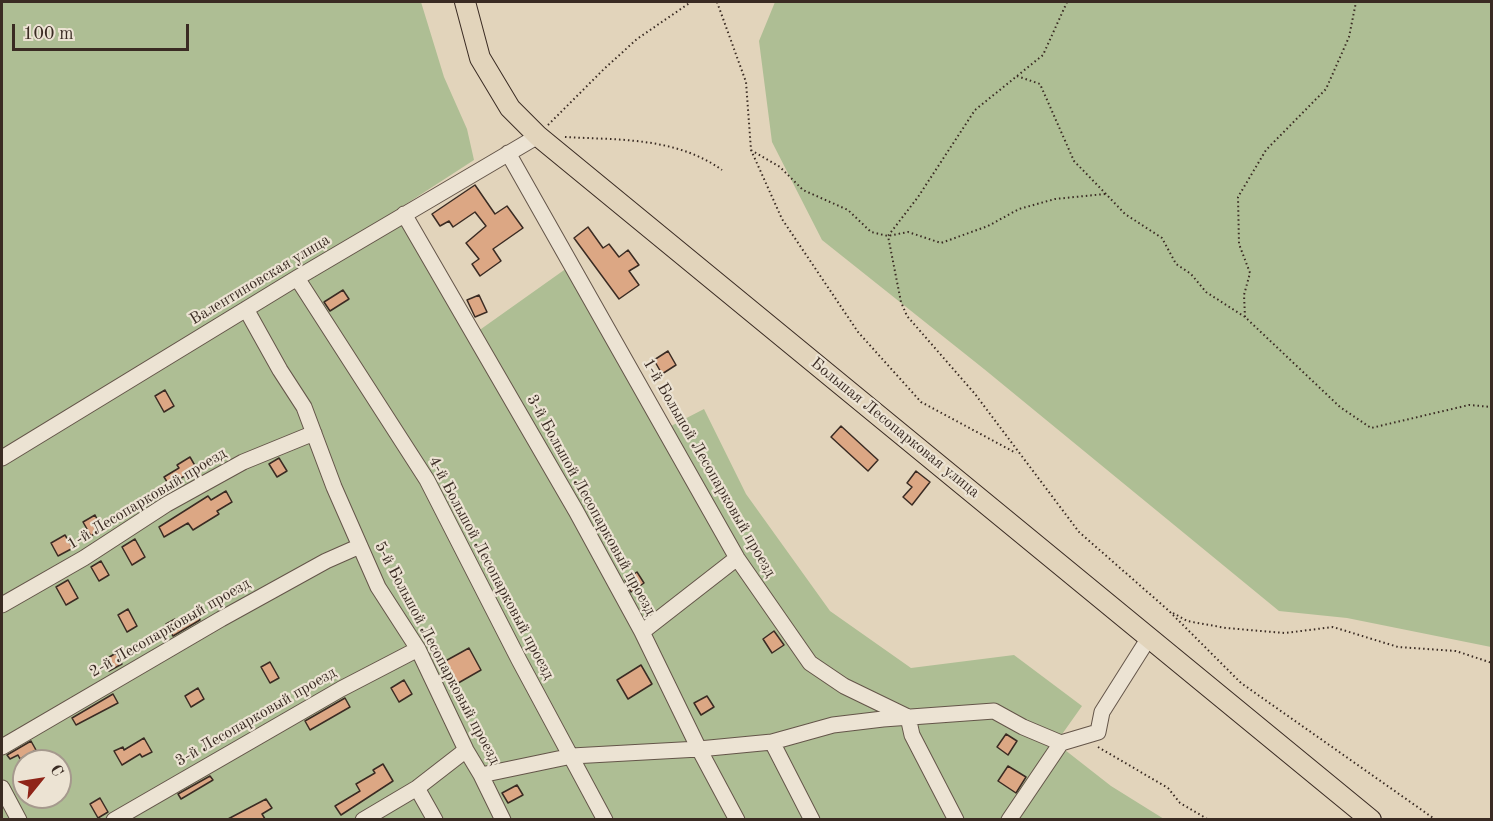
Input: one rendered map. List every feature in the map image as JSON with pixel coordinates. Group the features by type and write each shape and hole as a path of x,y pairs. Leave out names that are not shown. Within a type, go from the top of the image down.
{"main road":[{"name":"Большая Лесопарковая улица","path":"465,2 480,58 510,108 538,135 1371,819"}],"street":[{"name":"Валентиновская улица","path":"2,458 297,278 538,135"},
{"name":"1-й Большой Лесопарковый проезд","path":"508,153 737,558 810,663 844,686 908,717"},
{"name":"3-й Большой Лесопарковый проезд","path":"404,214 576,511 642,632 736,819"},
{"name":"4-й Большой Лесопарковый проезд","path":"297,278 427,480 519,660 605,819"},
{"name":"5-й Большой Лесопарковый проезд","path":"246,309 280,370 304,407 334,487 378,587 418,649 466,750 482,775 503,819"},
{"name":"1-й Лесопарковый проезд","path":"2,605 84,558 167,504 243,462 314,433"},
{"name":"2-й Лесопарковый проезд","path":"2,747 326,561 360,546"},
{"path":"642,632 737,558"},
{"path":"482,775 572,756 699,749 772,742 833,725 994,711 1023,727 1061,743 1098,732 1102,712 1150,636"},
{"name":"3-й Лесопарковый проезд","path":"114,819 341,689 418,649"},
{"path":"908,717 912,735 956,819"},
{"path":"772,742 812,819"},
{"path":"1009,819 1061,743"},
{"path":"363,819 417,788 466,750"},
{"path":"2,788 19,819"},
{"path":"417,788 435,819"}],"path":[{"path":"538,135 637,39 691,2"},
{"path":"717,2 746,82 751,150 782,219 858,332 921,402 1018,454"},
{"path":"1067,2 1043,55 975,110 918,197 888,236 901,302 907,316 975,394 1079,532 1168,610 1241,683 1436,819"},
{"path":"1245,317 1244,295 1250,273 1239,244 1238,197 1266,150 1326,89 1348,37 1356,2"},
{"path":"1017,76 1040,84 1074,161 1125,214 1162,238 1176,264 1191,274 1206,292 1245,317 1340,406 1371,428 1469,405 1491,407"},
{"path":"538,135 651,142 706,159 722,170"},
{"path":"751,150 780,167 803,190 848,210 871,232 888,236 909,232 941,243 988,226 1019,209 1055,199 1106,194"},
{"path":"1168,610 1187,621 1226,628 1285,633 1333,627 1398,647 1456,651 1491,663"},
{"path":"1082,738 1168,788 1180,803 1209,819"}],"green space":[{"path":"2,2 421,2 444,77 467,129 474,160 196,340 409,221 474,334 574,263 671,426 704,409 746,494 830,611 911,668 1014,655 1082,706 1002,819 2,820"},
{"path":"775,2 1491,2 1491,647 1347,618 1279,611 984,369 822,240 772,142 759,41"},
{"path":"1065,750 1111,786 1164,819 1017,820"}],"building":[{"path":"475,185 495,214 507,206 523,228 493,249 501,261 480,276 472,264 479,259 466,243 486,226 475,212 453,227 449,221 440,226 432,214"},
{"path":"588,227 603,248 609,244 619,257 628,250 639,265 629,271 639,285 619,299 574,238"},
{"path":"343,290 349,299 330,311 324,302"},
{"path":"479,295 487,312 475,317 467,300"},
{"path":"668,351 676,365 662,374 654,360"},
{"path":"165,390 174,406 164,412 155,396"},
{"path":"841,426 878,460 868,471 831,437"},
{"path":"190,457 197,469 169,485 164,477 179,468 177,465"},
{"path":"279,458 287,471 277,477 269,464"},
{"path":"916,471 930,482 912,505 903,497 912,487 907,483"},
{"path":"226,491 232,502 217,511 219,514 193,530 188,523 164,537 159,527 208,496 211,500"},
{"path":"95,515 102,529 91,536 83,522"},
{"path":"65,535 73,548 58,556 51,543"},
{"path":"135,539 145,557 132,565 122,547"},
{"path":"101,561 109,575 99,581 91,567"},
{"path":"637,572 644,583 631,592 625,580"},
{"path":"68,580 78,598 66,605 56,587"},
{"path":"128,609 137,626 127,632 118,615"},
{"path":"199,617 200,620 173,636 166,624 175,619 180,628"},
{"path":"774,631 784,645 772,653 763,639"},
{"path":"469,648 481,670 453,686 440,664"},
{"path":"116,653 122,664 109,671 103,661"},
{"path":"270,662 279,678 270,683 261,667"},
{"path":"641,665 652,684 628,699 617,680"},
{"path":"404,680 412,694 399,702 391,688"},
{"path":"198,688 204,699 191,707 185,696"},
{"path":"113,694 118,703 76,725 72,718"},
{"path":"707,696 714,707 701,715 694,703"},
{"path":"345,698 350,707 310,730 305,721"},
{"path":"1006,734 1017,741 1008,755 997,747"},
{"path":"144,738 152,752 142,757 140,754 122,765 114,751 123,747 124,750"},
{"path":"31,741 35,749 17,749"},
{"path":"383,764 393,781 341,815 335,806 360,791 356,784 375,773 373,770"},
{"path":"1008,766 1026,777 1016,793 998,781"},
{"path":"210,776 213,780 181,799 178,794"},
{"path":"517,785 523,795 508,803 502,793"},
{"path":"100,798 108,812 98,818 90,804"},
{"path":"266,799 272,808 262,814 265,819 228,819"}]}
